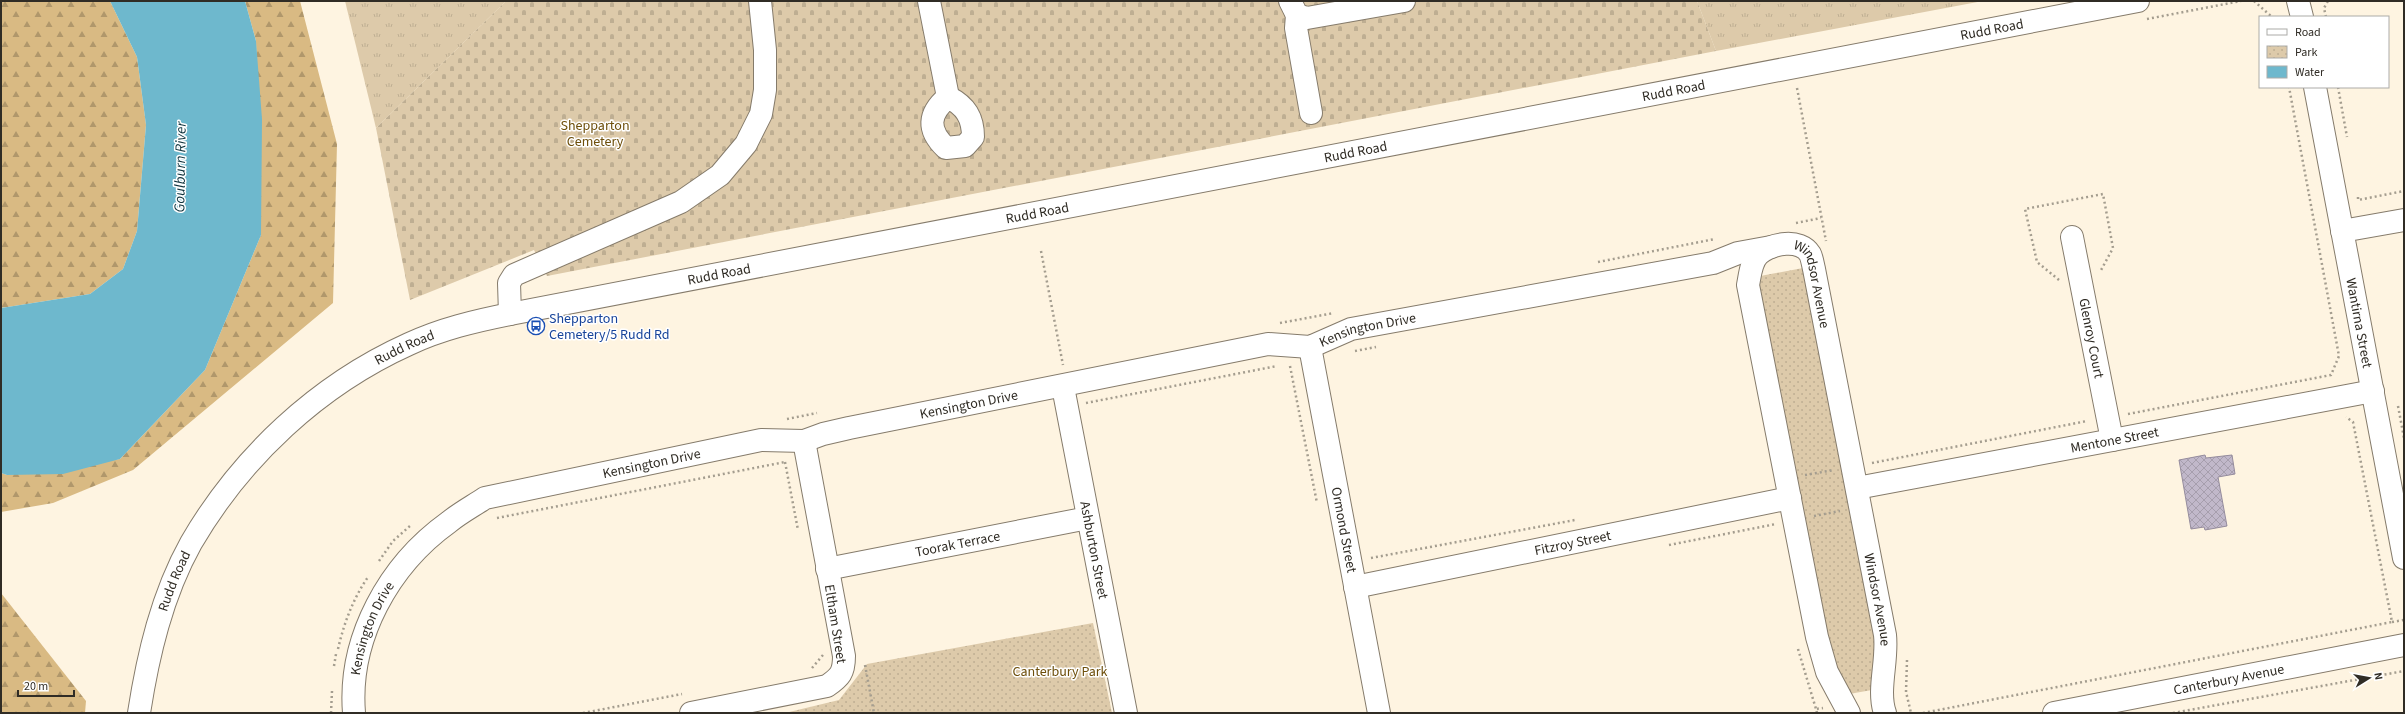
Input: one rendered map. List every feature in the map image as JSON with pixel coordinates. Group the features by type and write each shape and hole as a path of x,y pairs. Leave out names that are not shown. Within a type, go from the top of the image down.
{"street":[{"path":"510,314 509,283 514,275 681,202 720,175 746,144 761,114 765,90 765,50 760,1"},
{"path":"929,1 948,97"},
{"path":"1294,8 1306,18 1404,1"},
{"path":"2298,1 2302,16"},
{"name":"Rudd Road","path":"139,713 155,632 171,588 191,544 244,468 313,402 375,361 427,336 473,322 510,314 2093,6 2139,11"},
{"path":"1294,8 1296,28 1311,113"},
{"name":"Wantirna Street","path":"2315,88 2404,558"},
{"path":"2342,232 2404,220"},
{"name":"Glenroy Court","path":"2072,237 2112,440"},
{"name":"Windsor Avenue","path":"1849,713 1822,658 1748,286 1751,269 1759,254 1771,247 1790,243 1802,246 1810,254 1852,466 1865,486 1887,654 1881,689 1885,713"},
{"name":"Kensington Drive","path":"354,713 353,696 358,654 372,616 388,584 418,550 443,526 485,498 761,440 805,449 843,430 1268,344 1311,353 1351,329 1713,263 1738,253 1771,247"},
{"name":"Kensington Drive","path":"1713,263 1726,264 1733,268 1742,275 1748,286"},
{"name":"Ormond Street","path":"1311,353 1379,713"},
{"name":"Ashburton Street","path":"1064,386 1126,713"},
{"name":"Mentone Street","path":"1865,486 2373,391"},
{"name":"Eltham Street","path":"690,703 827,686 839,678 844,670 844,656 805,449"},
{"name":"Fitzroy Street","path":"1355,587 1769,502 1788,489"},
{"name":"Toorak Terrace","path":"827,569 1088,518"},
{"name":"Canterbury Avenue","path":"2054,713 2132,706 2404,645"}],"path":[{"path":"2139,11 2241,1"},
{"path":"2254,1 2271,16"},
{"path":"2326,16 2324,8 2328,1"},
{"path":"1803,87 1795,89 1827,249"},
{"path":"2289,88 2339,356 2331,375 2339,411 2353,422 2392,622"},
{"path":"2338,88 2347,140"},
{"path":"2357,192 2358,200 2404,191"},
{"path":"1041,251 1064,386 1282,365"},
{"path":"1347,353 1378,347"},
{"path":"1289,364 1311,353"},
{"path":"1865,486 1870,463 2331,375"},
{"path":"489,520 785,462 805,449"},
{"path":"785,462 798,531"},
{"path":"1788,489 1852,466"},
{"path":"1769,502 1775,532"},
{"path":"1371,558 1580,519"},
{"path":"1923,713 2404,620"},
{"path":"1796,642 1816,709"},
{"path":"811,669 823,655 821,647"},
{"path":"1907,657 1906,692 1911,713"},
{"path":"2173,713 2404,671"},
{"path":"583,713 690,703"}],"green space":[{"path":"1,1 110,1 137,57 146,125 137,231 123,269 90,294 1,308"},
{"path":"245,1 300,1 337,144 333,303 133,470 53,503 1,512 1,473 7,475 120,459 205,370 261,235 256,41"},
{"path":"345,1 506,1 376,128"},
{"name":"Shepparton Cemetery","path":"506,1 1697,1 1716,51 547,276 534,250 410,300 376,128"},
{"path":"1697,1 1983,1 1716,51"},
{"path":"1803,268 1876,645 1872,690 1849,694 1828,653 1755,277"},
{"path":"1,593 86,701 85,713 1,713"},
{"name":"Canterbury Park","path":"1093,623 1112,713 785,713 839,700 867,664"}],"water":[{"name":"Goulburn River","path":"110,1 245,1 256,41 262,119 261,235 205,370 120,459 63,474 7,475 1,473 1,308 90,294 123,269 137,231 146,125 137,57"}],"building":[{"path":"2205,455 2206,458 2232,455 2235,474 2218,477 2227,526 2205,530 2204,527 2191,529 2179,460"}],"place":[{"name":"Shepparton Cemetery/5 Rudd Rd","path":"536,326"}]}
